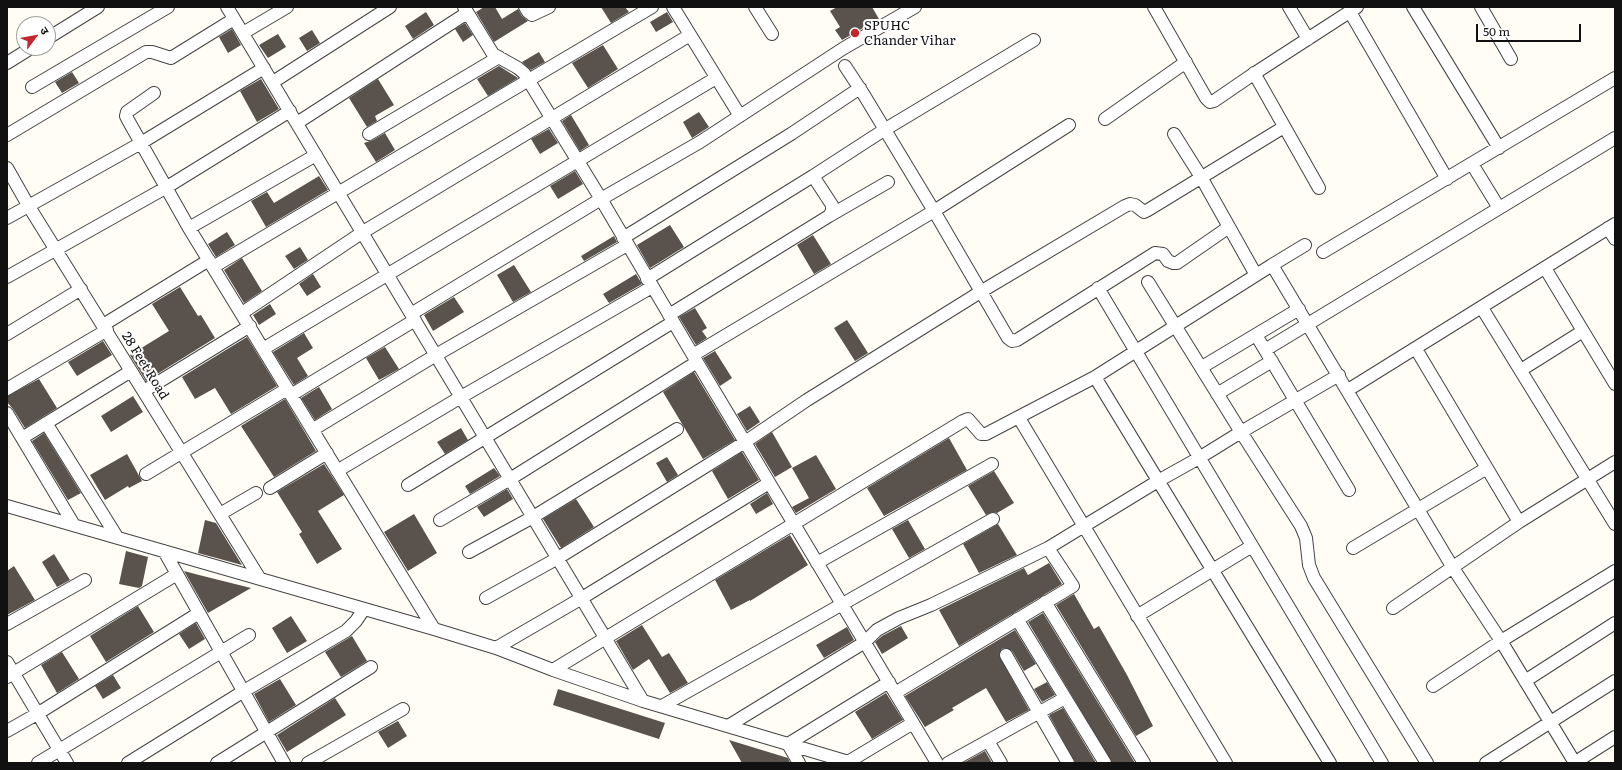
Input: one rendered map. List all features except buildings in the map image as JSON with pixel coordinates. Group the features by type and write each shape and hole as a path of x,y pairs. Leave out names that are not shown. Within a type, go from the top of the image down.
{"street":[{"path":"56,33 98,7"},
{"path":"32,87 168,7"},
{"path":"227,7 643,701"},
{"path":"243,33 287,7"},
{"path":"273,82 390,7"},
{"path":"525,7 532,15 549,7"},
{"path":"7,389 105,327 211,264 339,193 652,7"},
{"path":"673,7 740,116"},
{"path":"755,7 772,34"},
{"path":"146,474 181,452 289,392 413,317 601,199 700,142 844,48 915,7"},
{"path":"1154,7 1206,98 1210,102 1214,101 1254,73 1354,9 1447,179"},
{"path":"1289,7 1308,38"},
{"path":"1413,7 1499,148"},
{"path":"1481,7 1511,59"},
{"path":"297,123 465,10 490,51 520,69 528,81 601,199 625,242 937,763"},
{"path":"7,135 146,52 152,52 171,58 234,19"},
{"path":"242,313 363,232 552,120 690,35"},
{"path":"337,471 650,283 884,130 1034,40"},
{"path":"7,63 18,56"},
{"path":"369,134 499,57"},
{"path":"1105,119 1186,62"},
{"path":"846,66 982,291 1008,338 1012,341 1017,340 1155,253 1163,254 1168,261 1177,263 1229,227"},
{"path":"7,218 141,143 264,68"},
{"path":"1254,73 1319,188"},
{"path":"263,349 716,78"},
{"path":"1323,252 1615,78"},
{"path":"312,430 625,242 860,88"},
{"path":"154,93 129,110 126,114 128,120 189,228 434,629"},
{"path":"7,277 56,248 167,187 290,111"},
{"path":"440,520 510,479 695,359 934,211 1069,125"},
{"path":"486,598 558,558 745,442 808,400 982,291 1124,206 1130,204 1135,205 1144,212 1284,127"},
{"path":"1174,134 1201,177 1256,275"},
{"path":"1265,350 1615,138"},
{"path":"189,228 316,154"},
{"path":"1472,164 1499,208"},
{"name":"28 Feet Road","path":"7,168 28,205 260,579"},
{"path":"813,176 832,205 832,211 829,216"},
{"path":"408,485 671,319 829,216 888,182"},
{"path":"1348,390 1612,226 1615,239"},
{"path":"553,670 963,421 968,419 981,434 986,434 1019,418 1095,377 1305,245"},
{"path":"1272,266 1348,390 1453,568 1501,641 1575,763 1615,737"},
{"path":"1544,268 1615,384"},
{"path":"1148,282 1301,526 1306,538 1309,565 1314,578 1427,763"},
{"path":"1098,288 1382,763"},
{"path":"7,334 81,289"},
{"path":"1482,308 1615,524"},
{"path":"1202,368 1299,309"},
{"path":"144,391 250,326"},
{"path":"1520,370 1583,331"},
{"path":"1256,335 1348,490"},
{"path":"1416,349 1519,522"},
{"path":"1218,394 1272,361"},
{"path":"22,438 131,371"},
{"path":"728,726 865,642 882,627 1048,548 1158,481 1339,375"},
{"path":"1095,377 1330,763"},
{"path":"7,413 74,525"},
{"path":"1019,418 1083,527 1226,763"},
{"path":"46,422 117,537"},
{"path":"469,552 533,517 677,429"},
{"path":"270,488 327,454"},
{"path":"1393,608 1519,522 1615,462"},
{"path":"817,564 992,464"},
{"path":"1353,548 1487,468"},
{"path":"496,648 582,598 769,483"},
{"path":"220,514 256,493"},
{"path":"7,506 434,629 496,648 553,670 643,701 850,763 913,723"},
{"path":"662,706 993,519"},
{"path":"1137,616 1252,546"},
{"path":"895,693 1073,586 1048,548"},
{"path":"164,551 284,763"},
{"path":"1433,686 1501,641 1615,571"},
{"path":"10,675 177,574"},
{"path":"7,624 85,580"},
{"path":"1045,602 1144,763"},
{"path":"128,763 346,630 356,621 364,609"},
{"path":"7,731 37,714 199,613"},
{"path":"1017,619 1105,763"},
{"path":"1526,681 1615,623"},
{"path":"38,763 249,635"},
{"path":"1006,655 1068,763"},
{"path":"7,662 10,675 37,714 67,763"},
{"path":"217,763 371,667"},
{"path":"1486,763 1615,681"},
{"path":"788,744 888,682"},
{"path":"948,763 1065,698"},
{"path":"308,763 403,709"},
{"path":"988,741 1001,763"},
{"path":"788,744 799,763"}],"place":[{"name":"SPUHC Chander Vihar","path":"855,33"}]}
